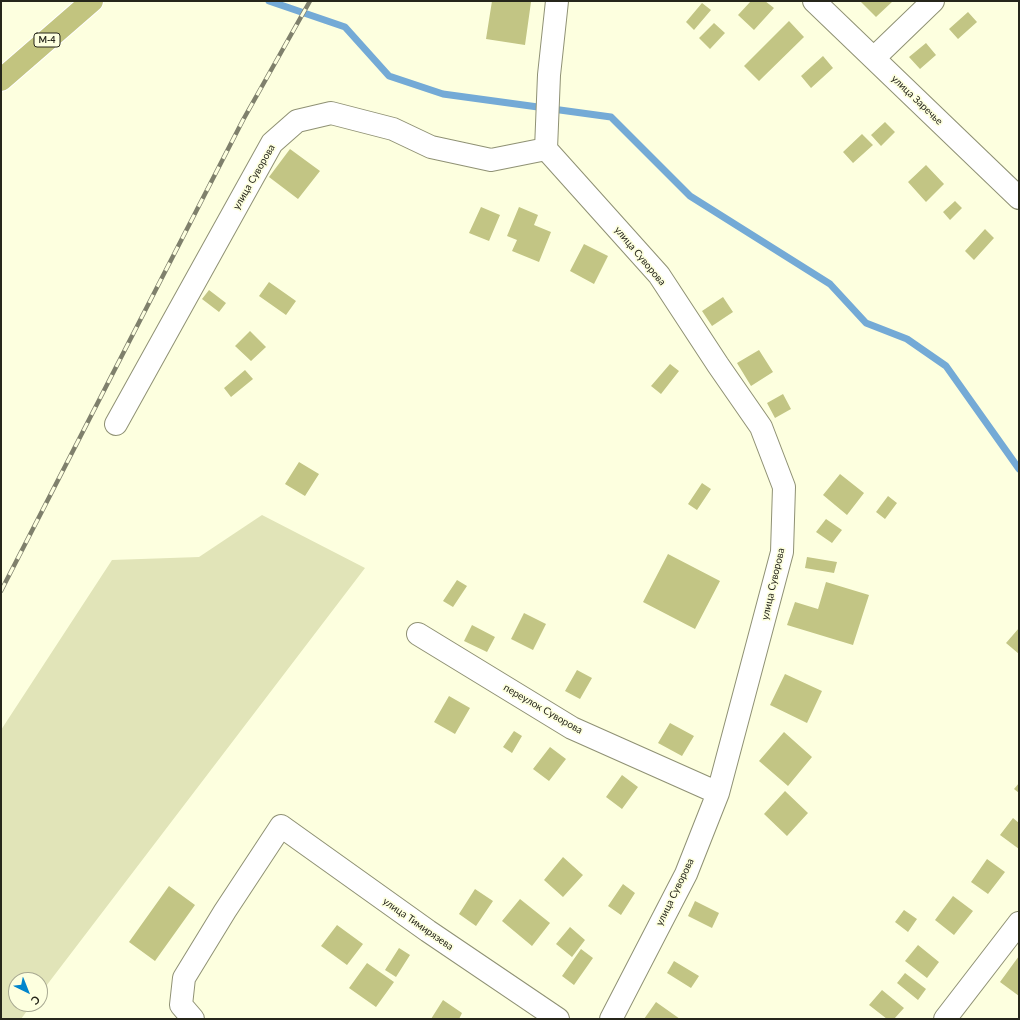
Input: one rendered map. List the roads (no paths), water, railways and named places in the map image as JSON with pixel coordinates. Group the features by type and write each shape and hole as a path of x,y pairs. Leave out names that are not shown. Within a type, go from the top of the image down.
{"highway":[{"name":"М-4","path":"1,80 92,1"}],"street":[{"path":"546,149 549,75 557,1"},
{"name":"улица Заречье","path":"814,1 1019,198"},
{"path":"874,58 933,1"},
{"name":"улица Суворова","path":"116,424 272,143 297,121 331,113 392,129 431,147 491,160 546,149 659,275 761,427 784,487 782,552 718,793 686,874 611,1019"},
{"name":"переулок Суворова","path":"418,634 572,728 718,793"},
{"name":"улица Тимирязева","path":"194,1019 181,1005 184,978 225,911 281,826 428,932 558,1019"},
{"path":"946,1019 1019,923"}],"waterway":[{"path":"269,1 345,27 389,76 443,94 611,117 690,196 830,284 866,323 907,339 946,366 1019,469"}],"railway":[{"path":"1,591 243,120 310,1"}]}
